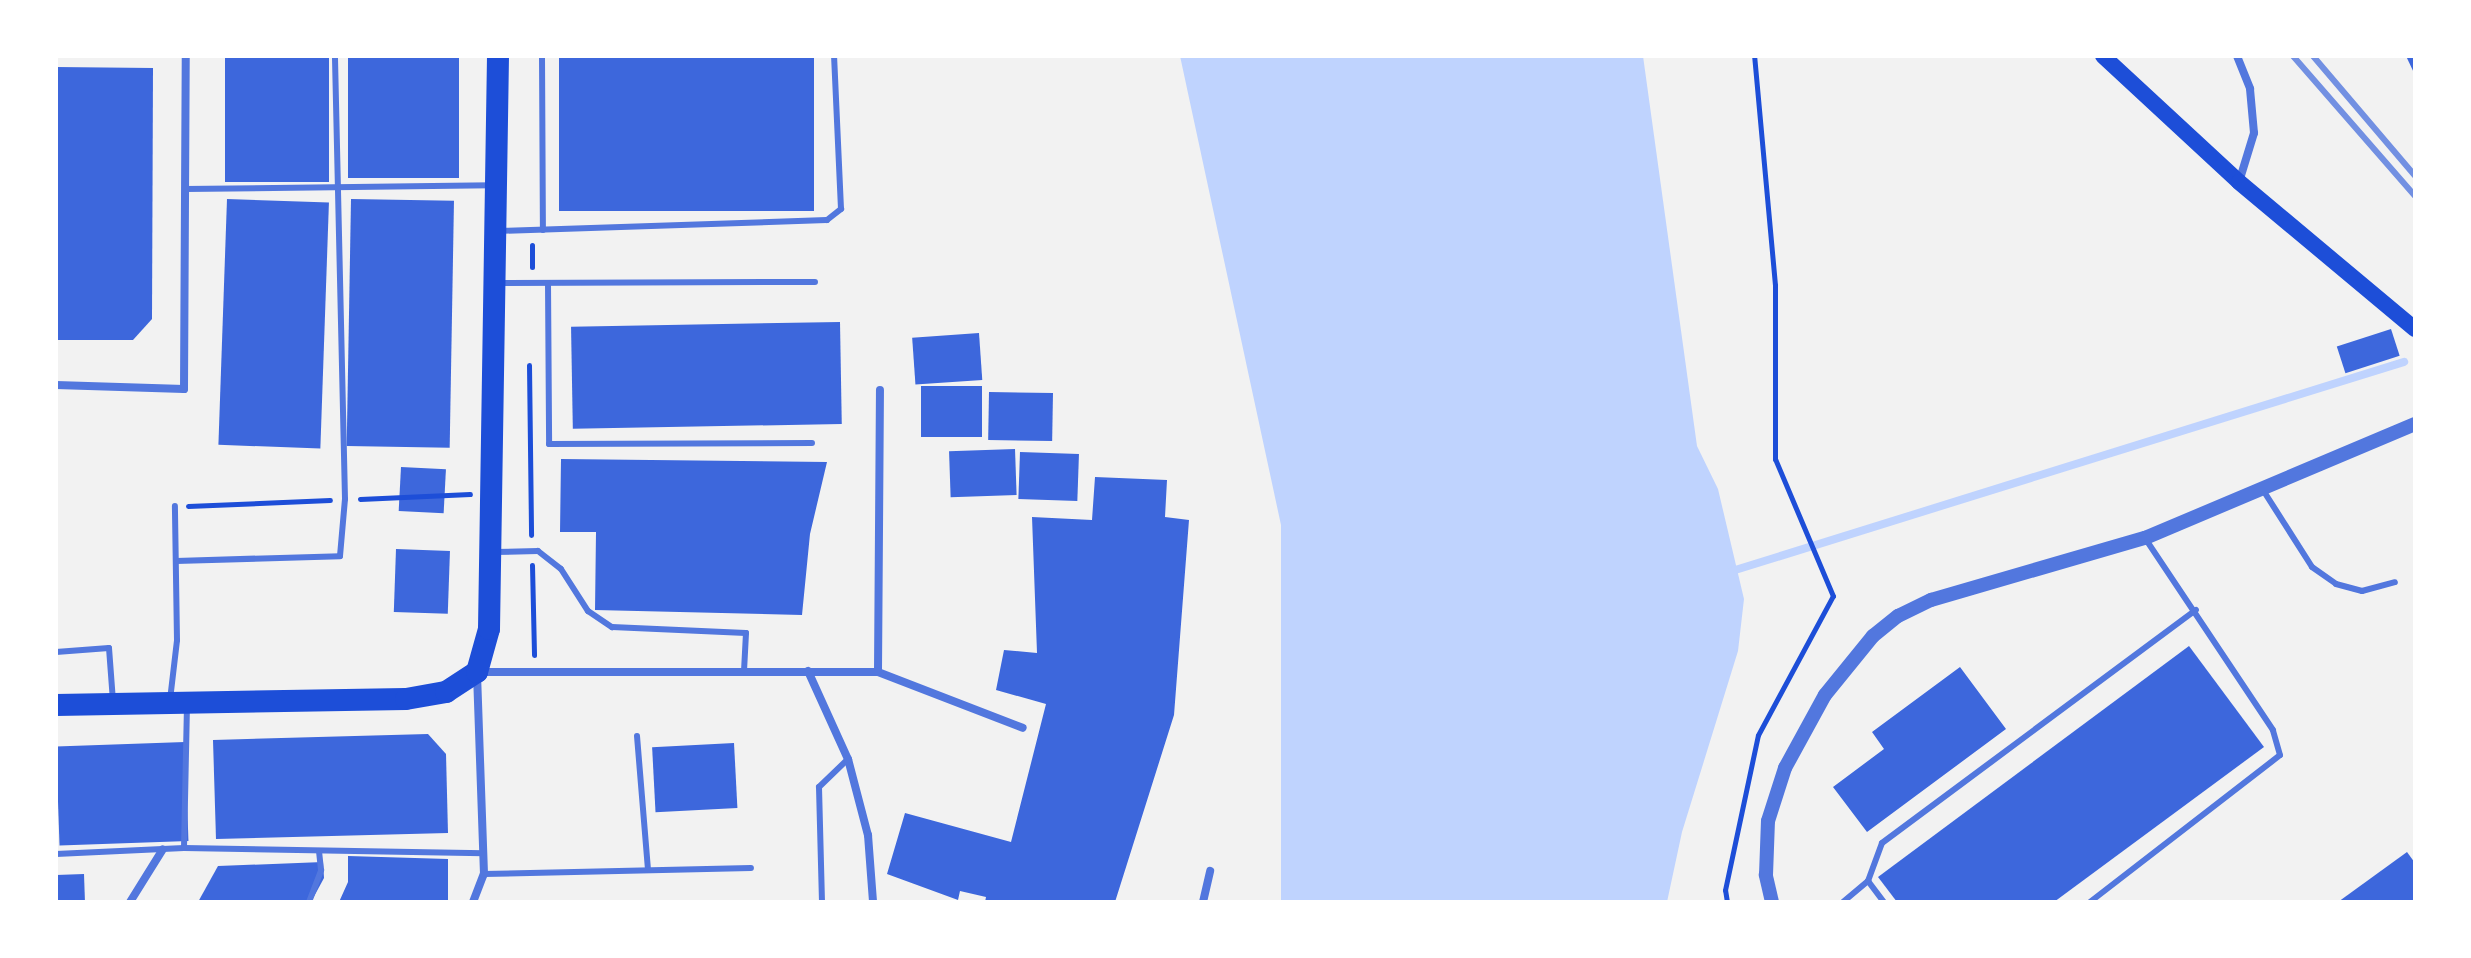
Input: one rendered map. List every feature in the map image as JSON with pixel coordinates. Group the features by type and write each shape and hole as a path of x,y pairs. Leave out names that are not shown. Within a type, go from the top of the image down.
{"highway":[{"path":"56,705 406,699 446,692 477,672 489,629 498,56"}],"main road":[{"path":"2103,56 2239,182 2415,329"}],"street":[{"path":"56,385 184,389 186,56"},
{"path":"2237,56 2250,89 2254,133 2239,182"},
{"path":"878,672 880,390"},
{"path":"1772,902 1766,875 1768,821 1785,768 1825,695 1873,636 1931,600 2145,538 2261,487 2355,454 2415,424"},
{"path":"808,671 848,759 868,835 873,902"},
{"path":"473,902 484,874 477,672 878,672 1023,728"},
{"path":"130,902 163,849"},
{"path":"1203,902 1210,871"}],"lane":[{"path":"176,561 340,556 345,499 334,189 335,56"},
{"path":"542,56 543,230"},
{"path":"495,231 827,220 841,209 834,56"},
{"path":"185,189 496,185"},
{"path":"494,283 815,282"},
{"path":"548,283 549,444 812,443"},
{"path":"2261,487 2312,567 2336,584 2362,591 2395,582"},
{"path":"175,506 184,848"},
{"path":"2090,902 2280,755 2273,730 2196,610 2145,538"},
{"path":"490,552 538,551 561,569 588,611 612,627 746,633 744,670"},
{"path":"1843,902 1868,881 1882,843 2196,610"},
{"path":"56,652 109,648 114,704"},
{"path":"637,736 648,869"},
{"path":"822,902 819,787 848,759"},
{"path":"56,854 184,848 484,853"},
{"path":"309,902 321,870 319,851"},
{"path":"484,874 751,868"},
{"path":"1868,881 1884,902"}],"path":[{"path":"1727,902 1725,890 1758,735 1833,596 1775,459 1775,285 1754,56"}],"water":[{"path":"1180,56 1643,56 1697,446 1718,489 1744,599 1738,651 1682,832 1667,902 1281,902 1281,525"}],"building":[{"path":"225,56 329,56 329,182 225,182"},
{"path":"348,56 459,56 459,178 348,178"},
{"path":"559,56 814,56 814,211 559,211"},
{"path":"2406,56 2415,56 2415,75"},
{"path":"56,67 153,68 152,319 133,340 56,340"},
{"path":"227,199 329,203 320,448 218,445"},
{"path":"351,199 454,201 450,448 347,446"},
{"path":"840,322 842,424 573,429 571,327"},
{"path":"2391,329 2400,356 2345,373 2337,347"},
{"path":"979,333 982,380 915,385 912,338"},
{"path":"921,386 982,386 982,437 921,437"},
{"path":"989,392 1053,393 1052,441 988,440"},
{"path":"1015,449 1017,495 951,497 949,451"},
{"path":"1020,452 1079,454 1077,501 1018,499"},
{"path":"561,459 827,462 810,534 802,615 595,610 596,532 560,532"},
{"path":"401,467 446,469 444,513 399,511"},
{"path":"1095,477 1167,480 1165,517 1189,520 1174,715 1115,902 985,902 986,897 960,891 958,900 887,874 905,813 1011,842 1046,704 996,690 1004,650 1037,653 1032,517 1092,520"},
{"path":"396,549 450,551 448,614 394,612"},
{"path":"2189,646 2264,747 2054,902 1897,902 1878,877"},
{"path":"1960,667 2006,729 1867,832 1833,787 1884,749 1872,732"},
{"path":"428,734 446,754 448,833 216,839 213,740"},
{"path":"185,742 188,841 60,845 56,747"},
{"path":"734,743 737,808 656,812 652,747"},
{"path":"2407,852 2415,863 2415,900 2338,902"},
{"path":"348,856 448,859 448,902 339,902 348,882"},
{"path":"323,862 324,878 311,902 198,902 218,866"},
{"path":"84,874 85,902 57,902 56,875"}],"waterway":[{"path":"1732,571 2404,362"}],"railway":[{"path":"2293,56 2415,196"},
{"path":"2313,56 2415,176"}]}
